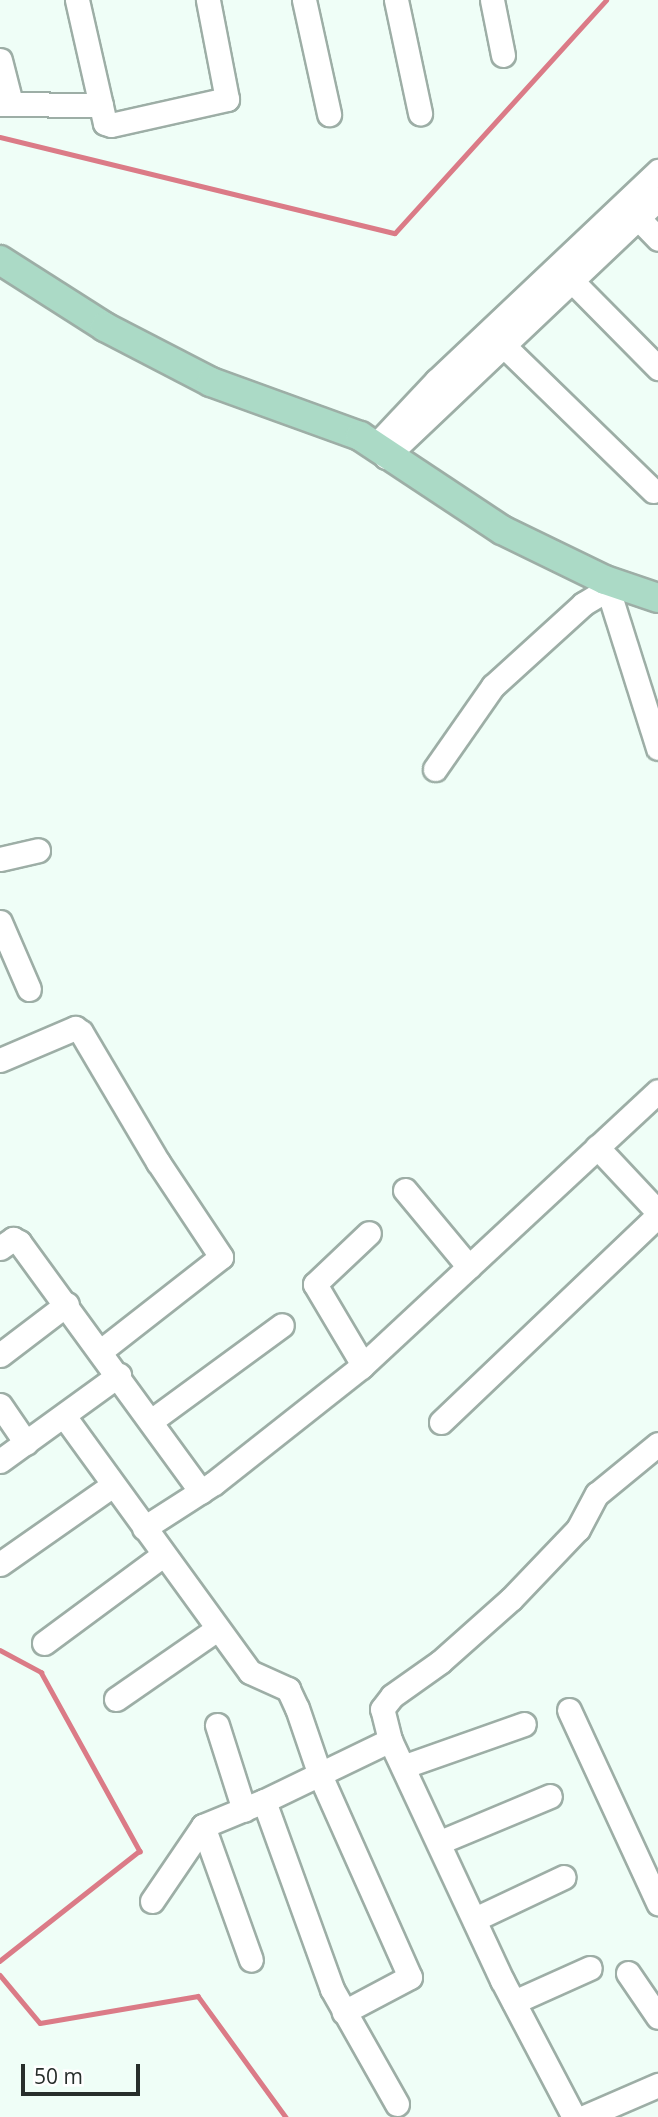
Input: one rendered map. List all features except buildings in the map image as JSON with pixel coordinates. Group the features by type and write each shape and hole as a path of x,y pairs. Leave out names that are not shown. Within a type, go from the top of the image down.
{"main road":[{"path":"0,260 105,327 211,382 360,436 380,452 502,530 606,584 658,598"}],"street":[{"path":"77,0 105,123 111,125 224,103 228,95 208,0"},
{"path":"304,0 329,114"},
{"path":"396,0 420,113"},
{"path":"492,0 503,55"},
{"path":"0,60 6,104 101,105"},
{"path":"380,452 436,381 658,171"},
{"path":"380,452 502,344 658,199"},
{"path":"638,218 658,239"},
{"path":"571,280 658,368"},
{"path":"502,344 653,491"},
{"path":"435,769 493,686 606,584 658,748"},
{"path":"0,859 38,850"},
{"path":"0,922 29,989"},
{"path":"0,1060 75,1028 81,1032 158,1162 221,1257 102,1350"},
{"path":"144,1528 201,1492 363,1365 658,1091"},
{"path":"441,1422 658,1213 597,1147"},
{"path":"405,1190 469,1267"},
{"path":"363,1365 316,1284 369,1233"},
{"path":"0,1248 13,1239 19,1242 102,1350 201,1492"},
{"path":"0,1354 67,1304"},
{"path":"151,1420 282,1325"},
{"path":"0,1461 119,1375"},
{"path":"0,1405 26,1443"},
{"path":"64,1416 250,1672 288,1689 320,1775 411,1977 344,2012"},
{"path":"574,2117 514,2002 405,1766 390,1740 382,1709 392,1696 440,1662 512,1599 578,1529 597,1494 658,1444"},
{"path":"0,1564 113,1485"},
{"path":"44,1643 163,1555"},
{"path":"116,1699 217,1629"},
{"path":"569,1710 658,1903"},
{"path":"405,1766 524,1724"},
{"path":"217,1725 344,2012 397,2104"},
{"path":"152,1901 203,1826 320,1775 390,1740"},
{"path":"440,1842 550,1796"},
{"path":"203,1826 251,1960"},
{"path":"475,1919 564,1877"},
{"path":"514,2002 590,1968"},
{"path":"628,1973 658,2017"},
{"path":"584,2117 658,2085"}],"waterway":[{"path":"0,137 395,233 606,0"},
{"path":"0,1650 41,1672 140,1851 0,1961"},
{"path":"0,1975 40,2023 198,1996 286,2117"}]}
